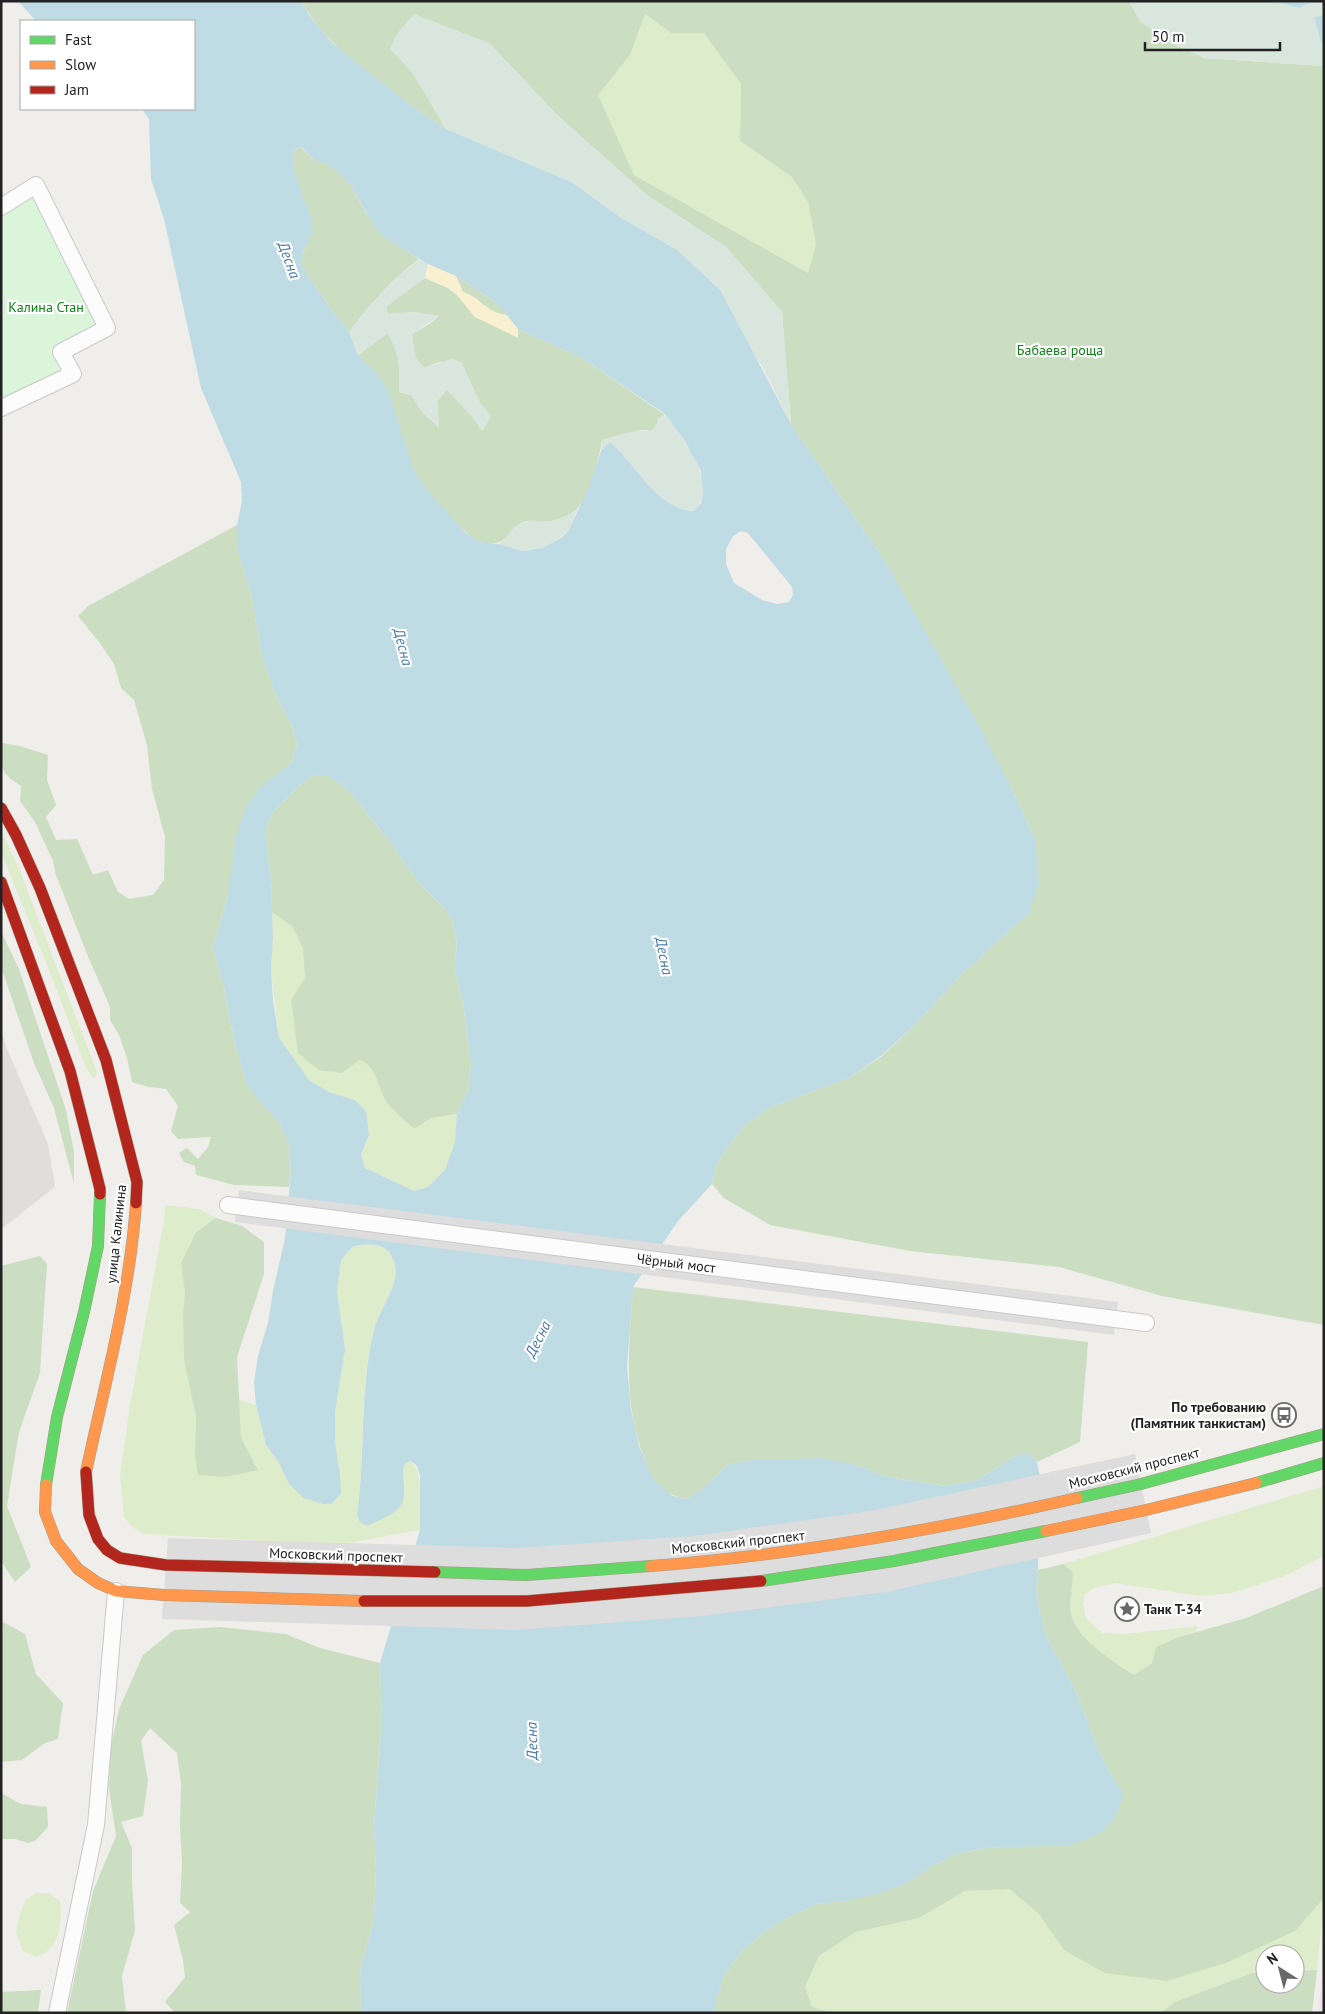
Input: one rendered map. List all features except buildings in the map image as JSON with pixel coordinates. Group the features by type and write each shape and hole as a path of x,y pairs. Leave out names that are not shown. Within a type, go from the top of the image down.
{"main road":[{"name":"улица Калинина","path":"1,808 16,835 40,888 106,1060 137,1182 134,1231 128,1270 90,1449 86,1489 89,1515 98,1539 107,1550 120,1558 144,1562"},
{"name":"улица Калинина","path":"1,882 70,1071 100,1189 98,1246 84,1312 57,1418 46,1480 45,1512 56,1541 78,1569 98,1583 116,1591 164,1595 385,1602 527,1601 753,1582 894,1561 1005,1540 1146,1510 1324,1463"},
{"name":"Московский проспект","path":"144,1562 166,1565 526,1575 672,1564 838,1545 976,1521 1141,1484 1324,1434"}],"street":[{"path":"1,207 36,185 107,328 61,352 73,374 1,408"},
{"name":"Чёрный мост","path":"232,1206 1146,1323"},
{"path":"57,2013 96,1825 116,1591"}],"shaded area":[{"path":"1129,1 1272,1 1299,8 1315,1 1324,1 1324,15 1314,19 1321,42 1324,43 1324,66 1204,58 1166,41 1141,22"},
{"path":"414,14 489,43 558,116 648,196 726,247 782,312 791,424 761,364 621,218 573,183 446,129 413,73 390,49 396,35"},
{"path":"420,259 428,264 425,278 386,307 389,314 412,312 439,316 412,334 415,357 424,368 452,359 461,362 480,403 491,416 483,431 473,417 447,390 437,401 439,428 423,413 411,395 399,392 397,354 387,334 358,355 349,332 382,292"},
{"path":"665,415 689,448 701,475 703,488 701,500 694,511 681,509 658,495 611,443 601,451 602,440 629,432 652,430 657,424 658,418"},
{"path":"578,508 569,530 542,548 522,551 499,544 520,524 528,521 543,522 564,517"},
{"path":"1,1030 7,1049 48,1144 55,1187 1,1229"},
{"path":"1323,1969 1324,2013 1318,2013"}],"green space":[{"name":"Бабаева роща","path":"301,1 1129,1 1141,22 1204,58 1324,66 1324,1325 1162,1296 1059,1267 910,1251 770,1225 724,1198 712,1184 716,1166 745,1125 771,1107 849,1078 882,1056 915,1025 960,976 1029,913 1035,839 1012,789 885,561 791,424 782,312 726,247 648,196 558,116 489,43 391,49 413,73 446,129 366,72 329,39","holes":["645,14 671,33 704,33 741,84 740,141 792,177 808,202 816,245 808,273 634,175 598,95 630,55"]},
{"path":"645,13 671,33 704,32 741,84 740,141 792,177 808,202 816,245 808,273 634,175 597,95 630,55"},
{"path":"298,147 302,148 314,160 327,164 339,172 351,186 366,213 400,247 419,259 382,292 349,332 302,267 302,254 307,244 293,168 293,152"},
{"name":"Калина Стан","path":"36,185 107,328 61,352 73,374 1,407 1,207"},
{"path":"456,276 498,304 508,315 494,311 463,292"},
{"path":"425,278 448,288 457,295 475,317 518,337 518,329 582,358 665,415 658,418 657,424 652,430 641,430 602,440 590,484 574,512 564,518 551,521 525,521 499,542 491,544 481,542 455,522 414,471 399,427 358,355 387,333 397,353 399,392 411,395 423,413 439,427 437,401 447,390 473,417 482,431 491,416 480,403 461,362 439,362 424,368 415,357 412,334 439,316 412,312 388,314 386,306"},
{"path":"237,525 237,547 252,598 262,657 275,693 293,728 297,745 292,763 279,773 228,895 213,948 224,987 234,1040 247,1084 280,1124 289,1143 291,1171 289,1187 234,1185 196,1175 195,1166 184,1162 179,1153 187,1148 198,1159 208,1147 211,1137 178,1139 171,1131 178,1106 166,1089 132,1082 127,1058 119,1035 110,1020 110,1007 56,875 53,861 35,822 20,801 21,786 5,773 1,758 1,743 20,746 48,755 47,780 56,805 46,817 56,840 77,839 93,875 108,870 118,892 129,899 153,895 164,880 165,837 152,789 147,745 134,700 121,688 114,664 78,616 88,606"},
{"path":"314,775 327,775 342,785 390,842 422,886 444,908 453,921 457,946 454,968 463,1003 471,1064 469,1088 457,1114 431,1118 414,1129 384,1098 373,1071 365,1063 360,1060 342,1073 319,1070 298,1053 291,1000 305,978 303,949 293,927 272,912 271,881 265,831 273,812 301,784"},
{"path":"1,831 18,866 97,1072 95,1078 86,1068 53,980 1,852"},
{"path":"272,912 293,927 303,949 305,978 291,1000 298,1053 342,1073 360,1060 365,1063 373,1071 384,1098 414,1129 431,1118 457,1114 455,1142 445,1170 428,1187 414,1191 365,1168 361,1154 369,1135 355,1100 329,1092 309,1080 279,1038 271,970"},
{"path":"1,931 19,969 66,1110 74,1152 74,1184 54,1108 34,1063 1,967"},
{"path":"165,1205 199,1209 216,1218 196,1232 181,1263 185,1293 183,1315 184,1359 196,1417 195,1455 258,1469 241,1437 239,1400 256,1405 266,1445 278,1461 289,1484 340,1474 335,1443 335,1412 345,1350 337,1291 341,1260 353,1246 367,1244 380,1246 389,1252 393,1258 396,1273 392,1290 374,1330 369,1353 364,1399 360,1493 357,1516 367,1526 376,1521 402,1477 405,1463 411,1461 415,1467 420,1484 420,1530 338,1545 144,1534 132,1527 124,1517 120,1476 130,1405 164,1221"},
{"path":"216,1218 242,1226 264,1242 264,1274 237,1357 241,1437 258,1470 224,1477 198,1475 195,1455 196,1417 184,1359 183,1315 185,1293 181,1263 196,1232"},
{"path":"40,1256 47,1264 40,1373 19,1432 7,1506 31,1567 15,1582 1,1561 1,1266"},
{"path":"633,1287 1088,1342 1080,1442 1037,1462 1026,1452 1011,1458 978,1480 947,1486 886,1477 856,1465 753,1460 729,1464 702,1489 687,1499 678,1497 665,1491 653,1479 638,1439 633,1417 630,1396 629,1353"},
{"path":"1324,1486 1324,1556 1287,1575 1232,1593 1200,1596 1115,1583 1094,1588 1085,1594 1083,1604 1086,1618 1102,1633 1125,1634 1197,1626 1197,1631 1179,1637 1152,1663 1134,1675 1096,1648 1078,1630 1070,1610 1073,1572 1063,1564"},
{"path":"1063,1564 1073,1572 1070,1610 1078,1630 1096,1648 1134,1675 1152,1663 1156,1647 1179,1637 1246,1618 1324,1586 1324,1898 1295,1931 1267,1944 1255,1944 1255,1950 1228,1962 1167,1981 1105,1973 1064,1950 1038,1913 1009,1889 965,1891 919,1918 856,1932 819,1956 805,1987 812,2007 832,2013 716,2013 716,2002 724,1975 742,1951 767,1930 817,1904 845,1901 905,1884 929,1868 956,1854 986,1848 1023,1846 1114,1779 1099,1752 1076,1692 1047,1637 1036,1592 1038,1570"},
{"path":"1,1621 25,1634 36,1674 63,1703 58,1739 45,1743 22,1760 1,1762"},
{"path":"220,1627 286,1634 320,1648 380,1663 382,1719 374,1825 376,1869 374,1919 360,1971 361,2013 175,2013 165,2002 185,1977 183,1960 174,1925 190,1912 180,1903 182,1863 180,1826 181,1784 177,1753 150,1728 141,1741 148,1780 143,1816 121,1822 132,1848 135,1930 122,1976 126,2013 67,2013 93,1891 116,1836 109,1789 110,1751 119,1709 143,1655 174,1630"},
{"path":"1,1793 21,1804 47,1807 48,1827 35,1841 28,1843 15,1839 1,1839"},
{"path":"1009,1889 1038,1913 1064,1950 1295,1931 1324,1898 1317,1970 1305,1971 1305,1944 1255,1944 1255,1973 1175,2002 1160,2013 832,2013 812,2007 805,1987 819,1956 856,1932 919,1918 965,1891"},
{"path":"36,1893 49,1893 60,1901 60,1927 50,1949 35,1957 22,1950 16,1933 20,1913 26,1900"},
{"path":"1317,1970 1312,2013 1160,2013 1175,2002 1252,1973 1255,1973 1255,1994 1305,1994 1305,1971"},
{"path":"41,1990 38,2013 1,2013 1,1992"}],"sand":[{"path":"428,264 456,276 463,292 494,311 508,315 518,329 518,338 475,317 457,295 448,288 425,278"}],"water":[{"name":"Десна","path":"18,1 301,1 309,15 332,43 410,105 446,129 573,183 621,218 677,250 720,290 791,424 885,561 983,733 1035,839 1039,883 1029,913 960,976 915,1025 882,1055 849,1078 771,1107 745,1125 727,1148 716,1166 712,1184 678,1221 633,1287 627,1367 631,1410 639,1446 654,1481 673,1496 687,1499 702,1489 729,1464 753,1460 821,1458 856,1465 886,1477 947,1486 978,1480 1011,1458 1026,1452 1037,1462 1040,1477 1036,1592 1040,1613 1047,1637 1076,1692 1099,1752 1123,1795 1117,1815 1101,1833 1071,1845 986,1848 956,1854 929,1868 905,1884 876,1894 845,1901 817,1904 797,1913 767,1930 742,1951 724,1975 716,2002 716,2013 361,2013 360,1971 374,1919 376,1869 374,1825 382,1719 380,1663 420,1530 420,1475 417,1466 411,1461 405,1463 403,1471 404,1495 399,1507 390,1515 367,1526 360,1522 357,1516 360,1493 364,1399 369,1353 376,1323 392,1290 396,1273 393,1258 385,1248 367,1244 353,1246 341,1260 337,1291 345,1350 335,1412 335,1443 341,1494 331,1504 323,1504 304,1498 289,1484 278,1461 266,1445 256,1405 254,1382 258,1356 268,1323 285,1238 291,1171 289,1144 280,1124 247,1085 234,1040 224,987 213,948 228,895 236,837 247,805 263,784 292,763 297,745 293,728 275,693 262,657 252,598 237,547 237,525 242,501 241,482 201,388 164,219 151,179 149,119 143,110 195,110 195,20 35,20","holes":["298,147 303,148 314,160 327,164 339,173 351,186 377,231 388,240 428,264 456,276 498,304 518,329 582,358 665,414 685,441 701,471 703,492 701,503 694,511 681,509 658,495 610,442 601,451 589,486 569,530 561,538 542,548 522,551 499,544 480,542 466,533 428,491 414,471 388,390 377,374 358,355 349,332 302,267 302,254 313,231 311,218 293,168 293,152","741,531 748,533 792,587 793,595 789,602 777,604 762,600 734,583 726,564 726,549 733,536","314,775 327,775 342,785 390,842 422,886 444,908 453,921 457,946 454,968 463,1003 471,1064 469,1088 457,1114 455,1142 445,1170 428,1187 414,1191 365,1168 361,1154 369,1135 366,1112 355,1100 329,1092 309,1080 279,1038 273,1000 271,881 265,831 273,812 301,784"]},
{"path":"1272,1 1315,1 1299,8"},
{"path":"1324,15 1324,43 1321,42 1314,18"}],"pier":[{"path":"239,1190 1118,1302 1114,1335 235,1222"},
{"path":"1135,1454 1151,1533 886,1592 702,1616 516,1630 162,1619 168,1538 517,1548 694,1536 870,1511"}],"traffic: fast":[{"path":"46,1485 57,1417 84,1312 98,1246 100,1194"},
{"path":"1077,1498 1141,1484 1324,1434"},
{"path":"1256,1483 1324,1463"},
{"path":"761,1581 894,1561 1046,1531"},
{"path":"435,1572 526,1575 651,1566"}],"traffic: slow":[{"path":"86,1472 123,1304 136,1203"},
{"path":"1046,1531 1146,1510 1256,1483"},
{"path":"46,1485 45,1512 56,1541 78,1569 98,1583 116,1591 164,1595 364,1601"},
{"path":"651,1566 758,1555 865,1540 971,1521 1077,1498"}],"traffic: jam":[{"path":"1,808 16,835 40,888 106,1060 137,1182 136,1203"},
{"path":"1,882 70,1071 100,1194"},
{"path":"86,1472 89,1515 98,1539 107,1550 120,1558 166,1565 435,1572"},
{"path":"364,1601 527,1601 761,1581"}],"place":[{"name":"По требованию (Памятник танкистам)","path":"1284,1415"},
{"name":"Танк Т-34","path":"1127,1609"}]}
